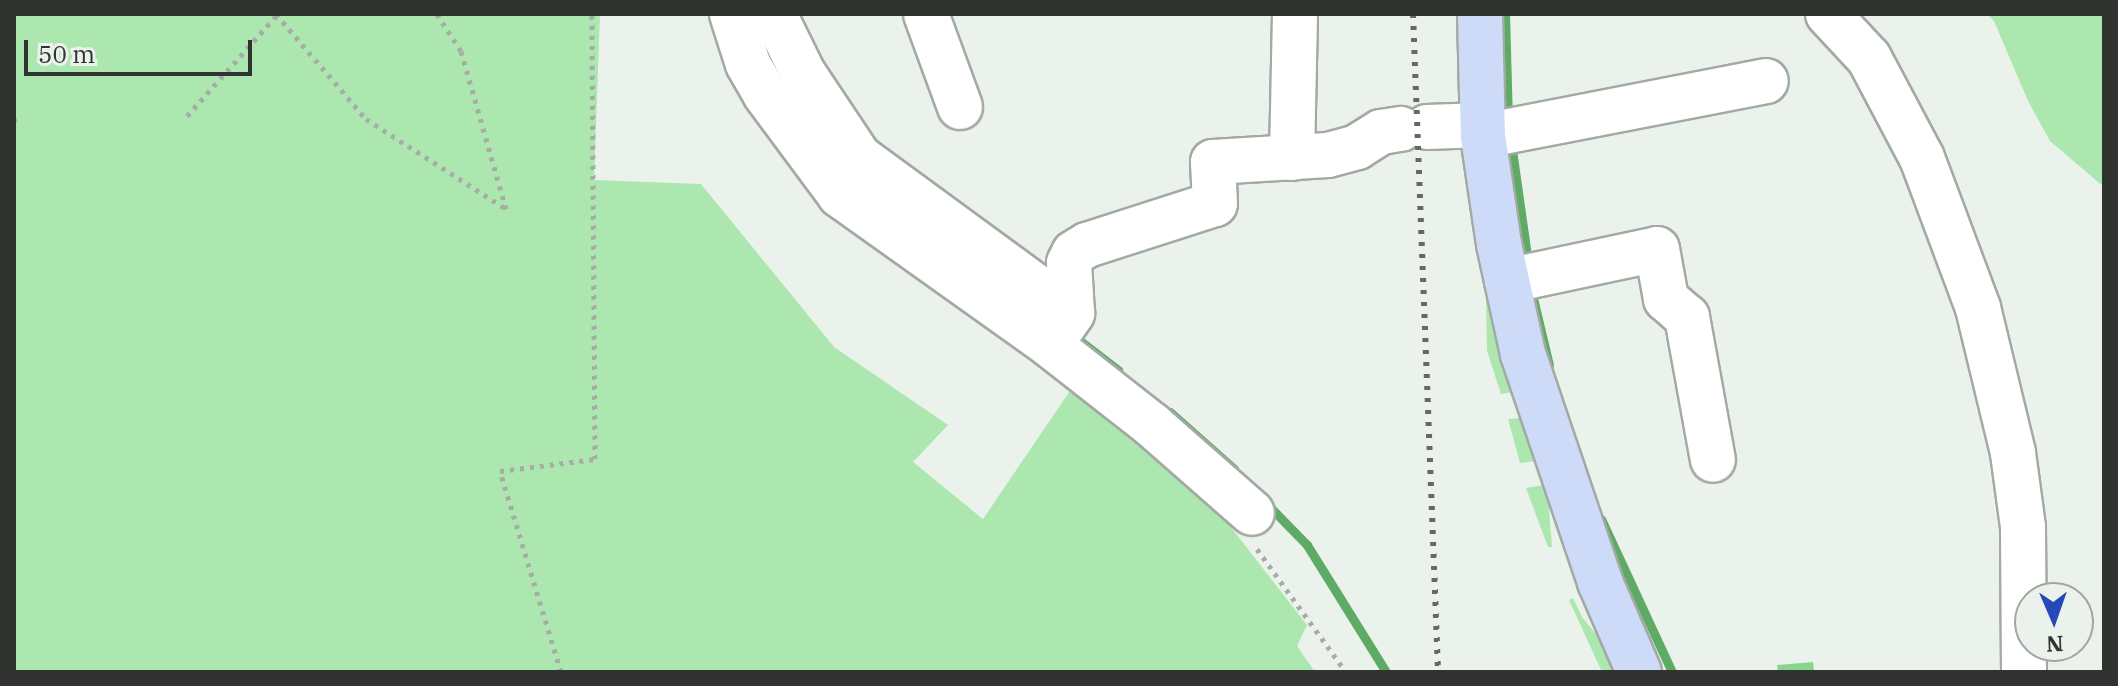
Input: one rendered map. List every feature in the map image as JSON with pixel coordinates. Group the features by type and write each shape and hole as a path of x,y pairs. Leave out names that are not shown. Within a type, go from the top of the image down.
{"main road":[{"path":"1480,14 1495,131 1522,277 1523,354 1600,582 1639,672"}],"street":[{"path":"732,14 748,64 784,84"},
{"path":"774,14 784,84 840,195 927,233 1062,329 1152,425 1252,513"},
{"path":"926,14 960,107"},
{"path":"1292,158 1295,14"},
{"path":"1828,14 1869,58 1922,158 1978,308 2013,453 2023,527 2024,672"},
{"path":"1062,329 1069,263 1074,253 1087,245 1215,204 1213,162 1328,155 1357,147 1381,132 1414,128 1495,131 1766,81"},
{"path":"1522,277 1657,249 1666,299 1687,317 1713,460"}],"path":[{"path":"187,116 277,14 366,119 506,209 461,51 437,14"},
{"path":"561,672 500,471 595,459 592,14"},
{"path":"1252,513 1254,545 1346,672"}],"green space":[{"path":"14,14 600,14 594,180 701,184 834,347 948,425 913,462 983,519 1078,379 1180,462 1307,625 1297,646 1315,672 14,672"},
{"path":"1987,14 2104,14 2104,187 2050,141 2028,101 1994,21"},
{"path":"1492,299 1513,392 1501,394 1487,351 1486,300"},
{"path":"1521,418 1535,461 1520,463 1508,419"},
{"path":"1544,485 1548,497 1552,547 1548,547 1526,488"},
{"path":"1573,598 1582,617 1613,655 1622,672 1602,672 1569,600"}],"building":[{"path":"1813,662 1814,672 1778,672 1777,665"}],"waterway":[{"path":"1505,14 1508,121"},
{"path":"763,41 780,78"},
{"path":"1511,143 1528,263"},
{"path":"1533,298 1549,365"},
{"path":"1070,333 1118,370"},
{"path":"1170,412 1234,469"},
{"path":"1266,503 1307,545 1386,672"},
{"path":"1601,519 1672,672"}],"railway":[{"path":"1413,14 1438,672"}]}
